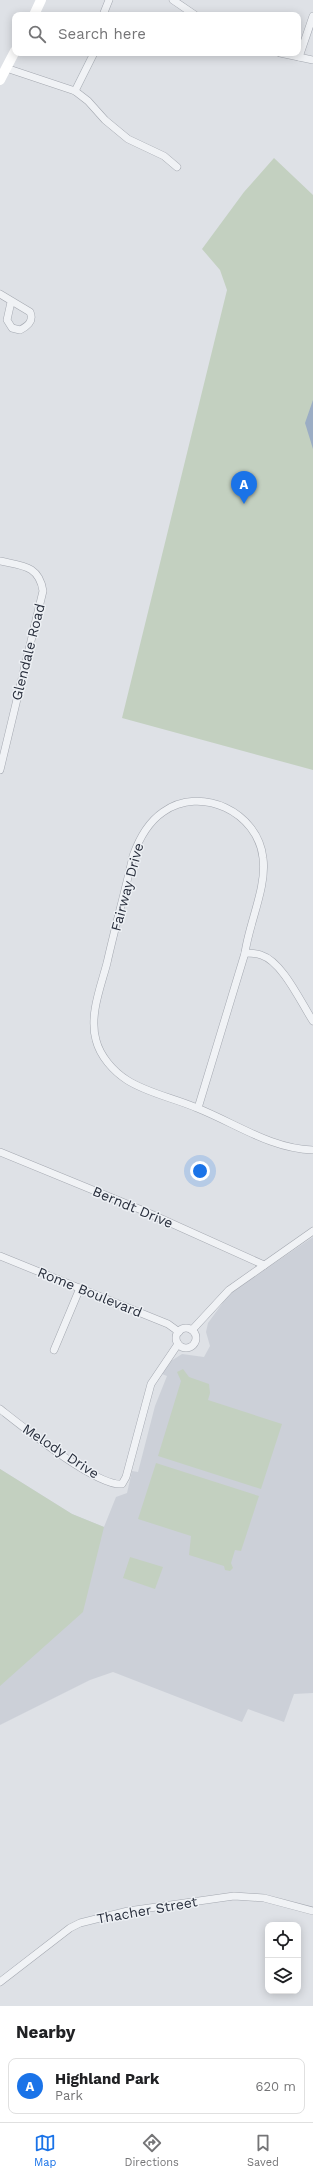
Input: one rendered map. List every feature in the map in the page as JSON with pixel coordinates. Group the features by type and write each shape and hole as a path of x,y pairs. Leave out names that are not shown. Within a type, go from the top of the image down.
{"main road":[{"path":"35,12 41,0"},
{"path":"0,80 12,56"}],"street":[{"path":"104,12 109,0"},
{"path":"173,0 191,12"},
{"path":"301,51 313,16"},
{"path":"74,91 92,56"},
{"path":"294,56 313,60"},
{"path":"6,68 74,91 88,101 105,120 128,139 164,156 178,167"},
{"path":"0,294 11,302"},
{"name":"Glendale Road","path":"0,561 28,567 42,580 43,591 0,770"},
{"name":"Fairway Drive","path":"198,1108 245,953 248,932 264,874 263,856 256,836 247,823 232,810 216,803 197,801 177,805 163,811 141,836 133,856 98,996 94,1029 96,1040 102,1056 112,1068 127,1080 198,1108 240,1128 275,1142 295,1149 313,1150"},
{"path":"245,953 262,955 276,965 291,985 313,1021"},
{"name":"Berndt Drive","path":"0,1152 144,1211 264,1265"},
{"path":"192,1330 229,1290 313,1231"},
{"name":"Rome Boulevard","path":"0,1256 168,1324 179,1332"},
{"path":"54,1350 80,1288"},
{"path":"186,1328 192,1330 196,1338 195,1343 186,1348 178,1344 176,1337 179,1332 186,1328"},
{"name":"Melody Drive","path":"0,1409 85,1470 114,1485 122,1484 124,1482 151,1384 178,1344"},
{"name":"Thacher Street","path":"0,1982 70,1928 80,1923 111,1914 234,1896 264,1898 313,1911"}],"shaded area":[{"path":"313,1237 313,1693 294,1694 284,1722 248,1709 242,1722 113,1672 90,1680 0,1725 0,1469 72,1514 104,1527 116,1497 127,1493 132,1471 138,1472 155,1406 167,1376 162,1374 171,1361 182,1354 204,1357 210,1346 206,1332 208,1323 230,1293"}],"green space":[{"path":"274,158 313,195 313,770 122,718 227,290 220,270 202,249 244,192"},
{"path":"183,1369 189,1377 209,1384 210,1393 208,1400 282,1424 261,1489 158,1456 181,1381 177,1372"},
{"path":"156,1463 259,1496 241,1551 235,1550 231,1563 233,1568 230,1571 225,1570 224,1566 189,1555 191,1536 138,1519"},
{"path":"0,1469 72,1514 104,1527 83,1612 0,1686"},
{"path":"130,1557 163,1567 155,1589 123,1578"}],"water":[{"path":"313,400 313,449 305,423"}],"place":[{"name":"Highland Park","path":"244,504"}]}
